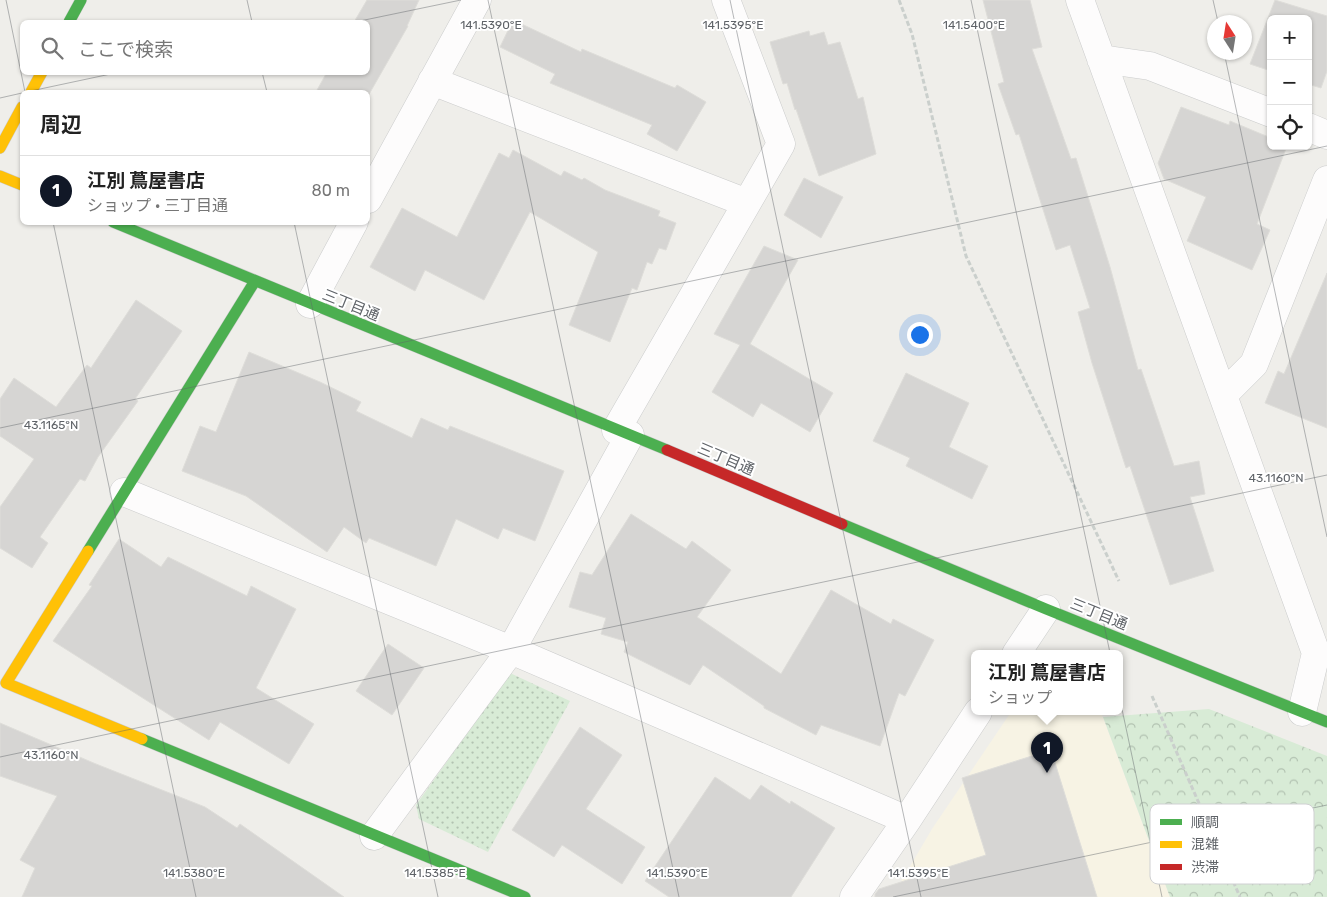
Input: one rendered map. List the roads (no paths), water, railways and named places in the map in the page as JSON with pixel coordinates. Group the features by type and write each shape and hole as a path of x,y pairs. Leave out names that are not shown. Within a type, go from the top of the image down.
{"street":[{"path":"70,20 81,0"},
{"path":"370,195 477,0"},
{"path":"374,836 511,650 623,432 781,144 726,0"},
{"path":"1080,0 1316,653 1302,712"},
{"path":"1101,59 1150,66 1267,111"},
{"path":"32,90 40,75"},
{"path":"432,81 748,203"},
{"path":"0,148 20,111"},
{"path":"1312,129 1327,135"},
{"path":"0,176 20,184"},
{"path":"1223,395 1254,364 1327,180"},
{"name":"三丁目通","path":"120,225 1046,609 1327,722"},
{"path":"310,304 352,225"},
{"path":"255,281 6,684 525,897"},
{"path":"124,492 511,650 907,820"},
{"path":"1019,650 1046,609"},
{"path":"854,897 976,715"}],"place":[{"name":"江別 蔦屋書店","path":"1047,773"}]}
